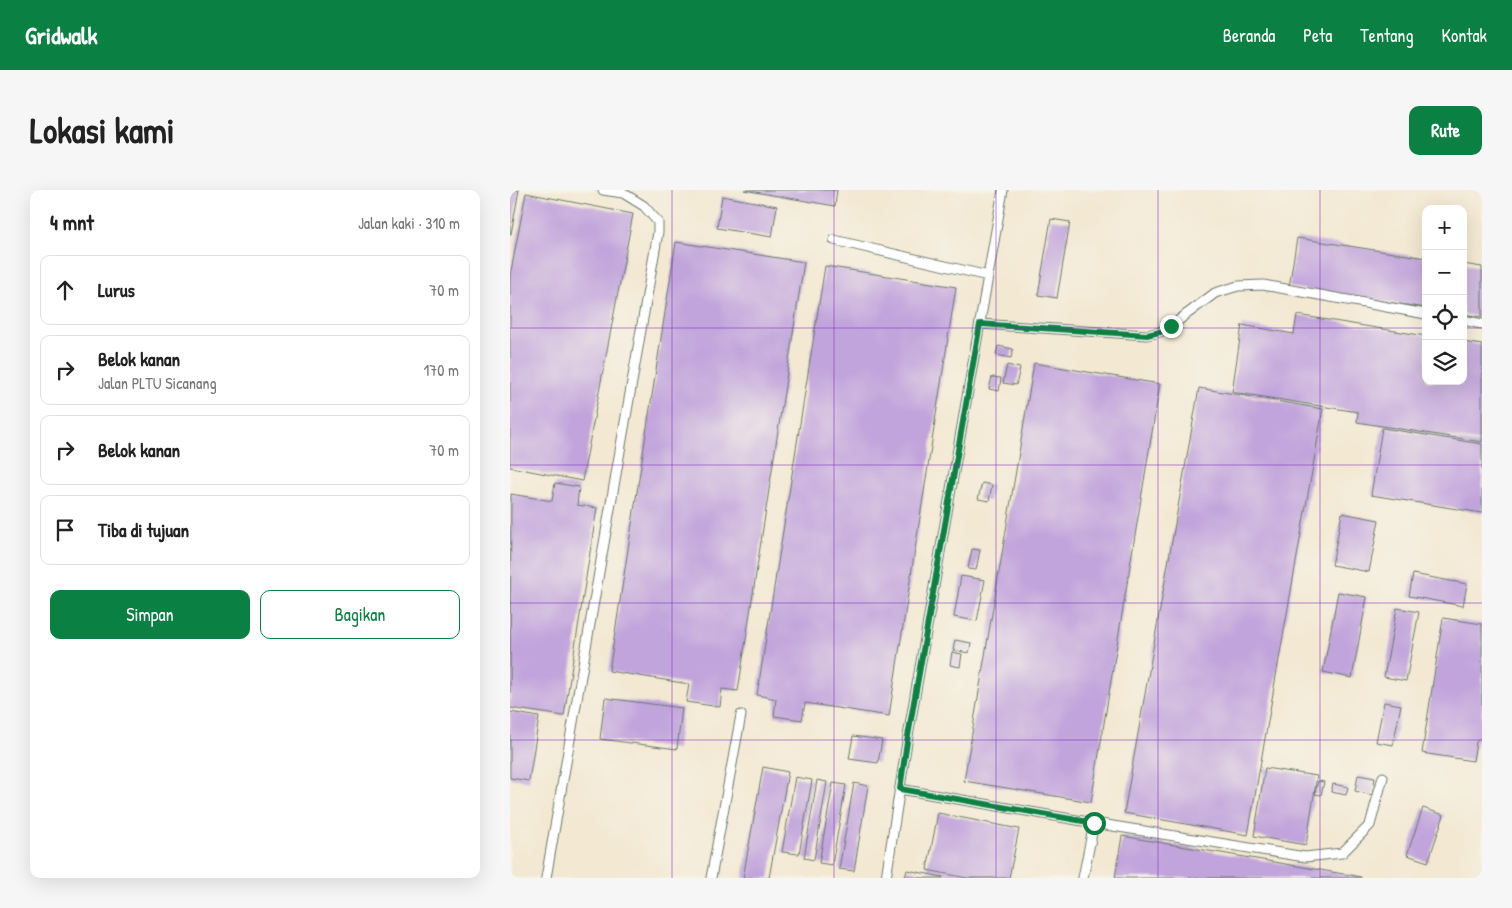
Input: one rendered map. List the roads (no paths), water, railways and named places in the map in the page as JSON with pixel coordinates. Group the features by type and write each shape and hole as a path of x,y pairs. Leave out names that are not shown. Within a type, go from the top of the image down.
{"lane":[{"path":"546,878 658,232 658,222 644,206 623,194 603,190"},
{"path":"886,878 1003,190"},
{"path":"834,240 988,276"},
{"path":"980,324 1147,335 1160,332 1171,326 1215,293 1238,286 1263,285 1422,313"},
{"path":"1467,321 1482,324"},
{"path":"711,878 741,715"},
{"path":"900,789 1306,857 1342,853 1370,825 1384,777"},
{"path":"1083,878 1094,823"}]}
